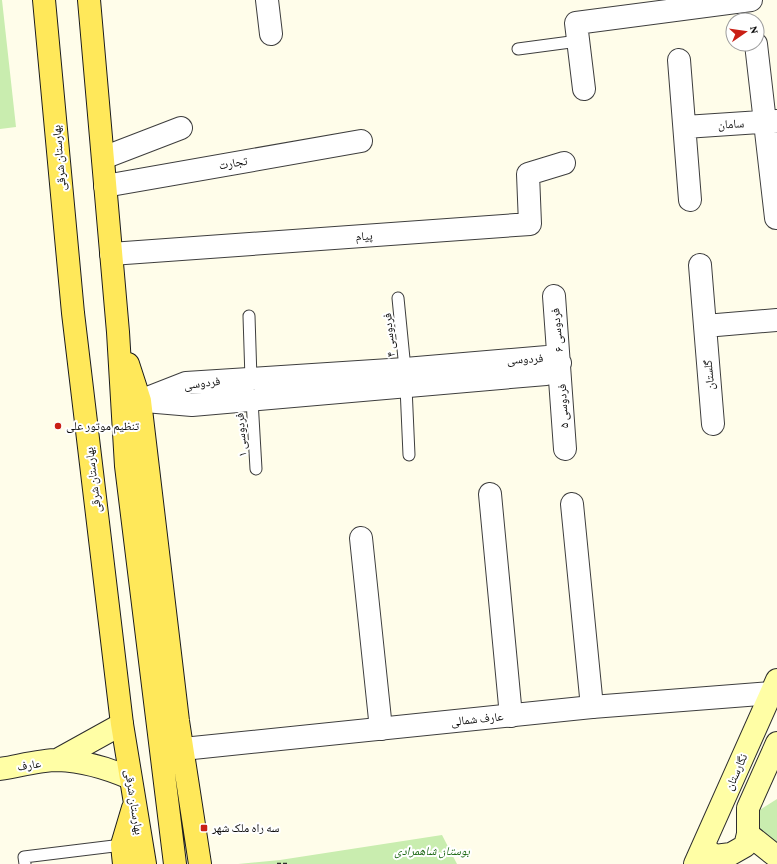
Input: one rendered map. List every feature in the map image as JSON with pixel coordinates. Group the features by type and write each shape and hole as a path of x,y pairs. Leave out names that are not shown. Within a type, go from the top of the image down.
{"main road":[{"name":"بهارستان شرقی","path":"44,0 73,313 122,724 144,864"},
{"path":"89,0 118,332 126,466 176,864"},
{"path":"118,332 140,401 183,749 199,859"},
{"name":"نگارستان","path":"699,856 774,687"},
{"path":"57,760 122,724"},
{"name":"نگارستان","path":"748,834 748,808 777,743"},
{"path":"57,760 84,763 108,768 130,778"},
{"name":"عارف","path":"0,770 57,760"},
{"path":"123,855 135,803"},
{"path":"699,856 731,854 745,846 748,834 777,857"}],"street":[{"path":"267,0 270,34"},
{"path":"584,89 576,23 752,1"},
{"path":"758,52 771,122 776,218"},
{"path":"678,60 690,200"},
{"name":"سامان","path":"684,127 771,122"},
{"path":"103,158 181,128"},
{"name":"تجارت","path":"105,186 361,141"},
{"name":"پیام","path":"111,254 530,224 528,174 564,163"},
{"name":"گلستان","path":"700,265 713,424"},
{"name":"فردوسی ۶","path":"554,296 560,363"},
{"path":"705,326 777,320"},
{"name":"فردوسی","path":"140,401 192,405 251,389 405,378 546,374 560,363"},
{"name":"فردوسی ۵","path":"560,363 565,448"},
{"path":"490,494 511,716"},
{"path":"572,504 592,707"},
{"path":"361,538 381,729"},
{"name":"عارف شمالی","path":"183,749 511,716 774,687"}],"lane":[{"path":"518,49 578,41"},
{"name":"فردوسی ۴","path":"398,298 405,378 409,455"},
{"name":"فردوسی ۱","path":"249,316 251,389 256,469"},
{"path":"25,864 24,857 123,855"}],"path":[{"path":"277,864 289,864"}],"green space":[{"path":"0,0 2,0 16,127 0,129"},
{"path":"777,799 777,843 774,843 760,831 756,823 755,813"},
{"name":"بوستان شاهمرادی","path":"442,835 457,864 238,864 280,860"}],"place":[{"name":"تنظیم موتور علی","path":"58,426"},
{"name":"سه راه ملک شهر","path":"204,828"}]}
